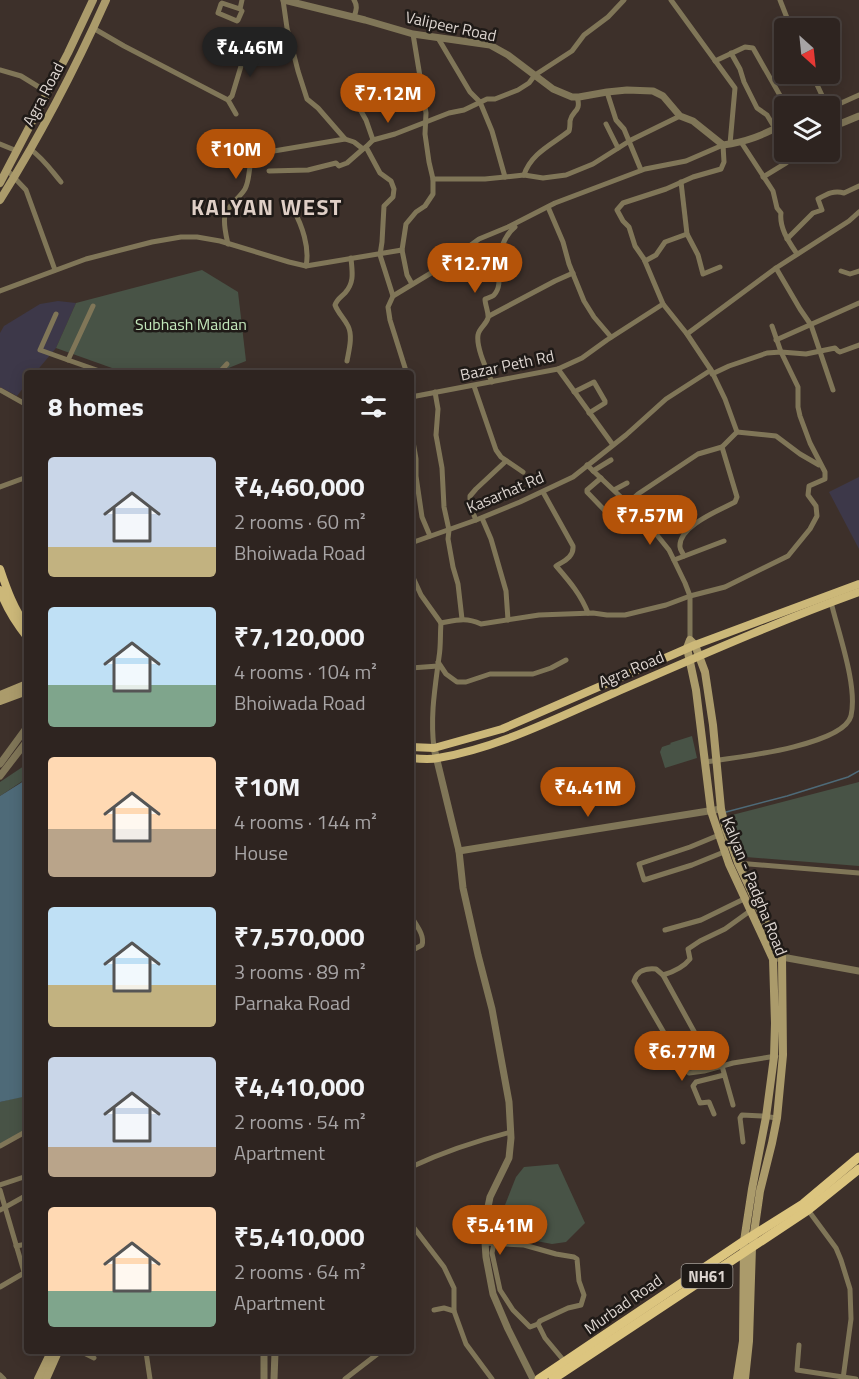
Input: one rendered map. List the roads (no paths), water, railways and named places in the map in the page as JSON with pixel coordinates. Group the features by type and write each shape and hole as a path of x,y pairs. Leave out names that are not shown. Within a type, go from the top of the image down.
{"highway":[{"name":"NH61","path":"754,1236 806,1207 859,1157"},
{"name":"NH61","path":"553,1379 624,1326 752,1247 859,1169"},
{"name":"Murbad Road","path":"539,1379 624,1326 754,1236"}],"main road":[{"name":"Agra Road","path":"0,183 93,0"},
{"name":"Agra Road","path":"0,200 71,75 106,0"},
{"path":"0,569 17,613 24,623"},
{"name":"Agra Road","path":"414,747 434,748 502,729 691,644 859,584"},
{"path":"0,590 4,603 24,633"},
{"name":"Agra Road","path":"414,758 436,759 492,744 689,660 859,592"},
{"name":"Kalyan - Padgha Road","path":"691,644 700,656 705,672 721,809 734,863 744,899 773,959 774,1057 743,1252 746,1341"},
{"name":"Kalyan - Padgha Road","path":"691,644 689,660 701,725 711,810 724,852 734,863 753,895 782,957 783,1055 777,1118 760,1191 754,1236"},
{"path":"0,695 24,685"},
{"path":"0,701 24,692"},
{"path":"701,725 713,725"},
{"path":"752,1189 760,1191"},
{"path":"745,1379 754,1236"},
{"path":"737,1379 746,1341"},
{"path":"46,1379 51,1354"},
{"path":"38,1379 56,1354"}],"street":[{"path":"240,9 242,0"},
{"path":"284,0 290,39 307,99 345,139"},
{"name":"Valipeer Road","path":"284,0 413,34 490,45 508,55 553,89 577,97"},
{"path":"354,0 356,8 354,17"},
{"path":"268,171 308,170 336,163 339,166 347,163 373,140 518,90 529,83 535,75 572,51 584,35 608,17 624,0"},
{"path":"671,0 735,88 724,162 721,169 623,204 617,210 629,227 635,246 645,261 663,304 687,334 711,372 725,399 737,432"},
{"path":"780,0 787,18"},
{"path":"93,28 228,100 236,114"},
{"path":"412,284 407,275 402,250 406,224 416,212 425,206 433,194 433,179 425,134 426,113 413,34"},
{"path":"438,38 470,92 480,102 492,131 506,177"},
{"path":"228,100 232,96 248,43"},
{"path":"715,61 745,47 753,48 780,96"},
{"path":"731,53 757,108 767,115 774,125"},
{"path":"0,70 21,76 47,92"},
{"path":"373,105 384,99 396,98 421,82"},
{"path":"524,175 532,159 569,131 570,119 578,109 577,97 607,92 652,91 663,96 680,116 693,121 726,144"},
{"path":"607,92 616,120 624,129 641,170"},
{"path":"840,103 859,95"},
{"path":"357,104 373,140"},
{"path":"433,179 485,179 524,175 543,178 566,175 593,164 629,141 680,116"},
{"path":"842,123 859,116"},
{"path":"606,124 618,148"},
{"path":"406,370 390,320 388,307 393,296 441,267 479,239 508,228 548,207 641,170 686,161 726,144 760,136 774,128"},
{"path":"228,244 224,219 227,208 241,196 246,188 251,159 256,154 345,139 364,148 380,173 391,181 394,189 393,197 384,206 380,255 393,296"},
{"path":"741,142 773,191 777,208 781,213 780,220 797,254"},
{"path":"0,144 17,151"},
{"path":"30,149 41,157 61,182"},
{"path":"763,177 787,162"},
{"path":"8,170 27,190 56,270"},
{"path":"681,182 687,234 698,255 703,274 720,267"},
{"path":"788,239 813,213 822,210 818,199 838,191 844,193 859,186"},
{"path":"548,207 584,300 594,317 611,337"},
{"path":"293,209 302,228 306,266"},
{"path":"687,334 776,268 849,221 859,212"},
{"path":"489,316 485,299 494,294 499,283 499,257 502,247 509,231 523,220"},
{"path":"645,261 656,255 664,242 687,234"},
{"path":"0,291 86,259 181,237 197,237 228,244 306,266 402,250"},
{"path":"347,361 350,333 335,305 351,286 351,258"},
{"path":"776,268 811,325 833,390"},
{"path":"841,271 850,274 859,271"},
{"path":"492,382 478,344 478,333 489,316 555,280 573,273"},
{"path":"776,340 859,303"},
{"name":"Bazar Peth Rd","path":"414,396 558,369 582,358 663,304"},
{"path":"68,360 93,306"},
{"path":"56,314 40,350 97,370"},
{"path":"441,623 462,619 482,624 539,615 588,613 625,615 725,587 788,556 810,529 817,516 816,506 808,495 809,486 825,479 825,472 810,443 800,416 798,387 781,352 772,326"},
{"name":"Kasarhat Rd","path":"414,542 482,518 573,477 666,399 711,372 767,353 806,354 835,348 840,352 859,345"},
{"path":"222,370 227,364"},
{"path":"558,369 613,445"},
{"path":"574,392 594,382 605,403 589,413"},
{"path":"474,386 496,450 501,457 523,472"},
{"path":"0,390 24,403"},
{"path":"435,392 438,409 436,435 442,468 444,507 462,619"},
{"path":"737,432 776,436 822,466"},
{"path":"601,478 587,492 608,515 618,512 627,502 698,454 722,447 737,432"},
{"path":"684,556 680,547 683,536 695,524 735,502 736,497 722,447"},
{"path":"476,520 470,506 470,496 506,460"},
{"path":"593,471 611,460"},
{"path":"587,465 644,519 669,550 690,596 691,644"},
{"path":"414,466 422,517 430,536"},
{"path":"0,488 24,478"},
{"path":"614,490 627,483"},
{"path":"543,492 573,546 570,556 556,567 583,599 588,613"},
{"path":"482,518 491,539 506,591 508,620"},
{"path":"674,560 724,541"},
{"path":"414,580 421,595 441,623 431,729 436,759 459,851 477,955 492,1009 509,1102 511,1132 509,1158 490,1197 484,1227 486,1257 494,1294 508,1329 533,1379"},
{"path":"705,762 807,744 847,724 851,713 851,683 831,602"},
{"path":"438,664 457,682 466,682 490,674 533,674 566,660"},
{"path":"414,668 438,664"},
{"path":"0,764 24,731"},
{"path":"0,776 24,745"},
{"path":"459,851 721,809"},
{"path":"719,835 639,864 644,880 724,852"},
{"path":"734,863 859,873"},
{"path":"665,930 701,920 753,895"},
{"path":"663,975 687,963 690,959 688,949 750,911"},
{"path":"414,922 423,941 422,945 414,949"},
{"path":"773,959 782,957 859,971"},
{"path":"701,1044 663,975 656,969 648,968 641,971 634,981 689,1073 698,1101 700,1103 709,1101 714,1114"},
{"path":"689,1073 783,1055"},
{"path":"722,1066 733,1106"},
{"path":"694,1084 724,1075"},
{"path":"743,1143 740,1118 742,1115 777,1118"},
{"path":"414,1166 474,1142 511,1132"},
{"path":"0,1146 24,1133"},
{"path":"0,1185 24,1177"},
{"path":"0,1190 2,1209 24,1273 0,1287"},
{"path":"2,1209 24,1197"},
{"path":"806,1207 836,1248 850,1289 851,1311 843,1378"},
{"path":"414,1228 444,1267 454,1288 454,1311 466,1344 492,1379"},
{"path":"485,1243 524,1245 574,1257 578,1261 579,1281 584,1295 581,1305 568,1308 530,1327 513,1310 500,1290 492,1253 494,1245"},
{"path":"16,1246 24,1245"},
{"path":"434,1310 444,1308 454,1311"},
{"path":"538,1324 545,1338 565,1362"},
{"path":"799,1346 798,1370 855,1379"},
{"path":"86,1354 94,1358"},
{"path":"147,1354 150,1379"},
{"path":"264,1354 264,1379"},
{"path":"274,1379 275,1354"},
{"path":"345,1379 374,1354"},
{"path":"0,1376 4,1379"}],"water":[{"path":"24,781 24,1097 0,1102 0,796"}],"waterway":[{"path":"726,812 787,796 848,777 859,771"}],"district":[{"name":"KALYAN WEST","path":"267,207"}],"park label":[{"name":"Subhash Maidan","path":"191,324"}]}
